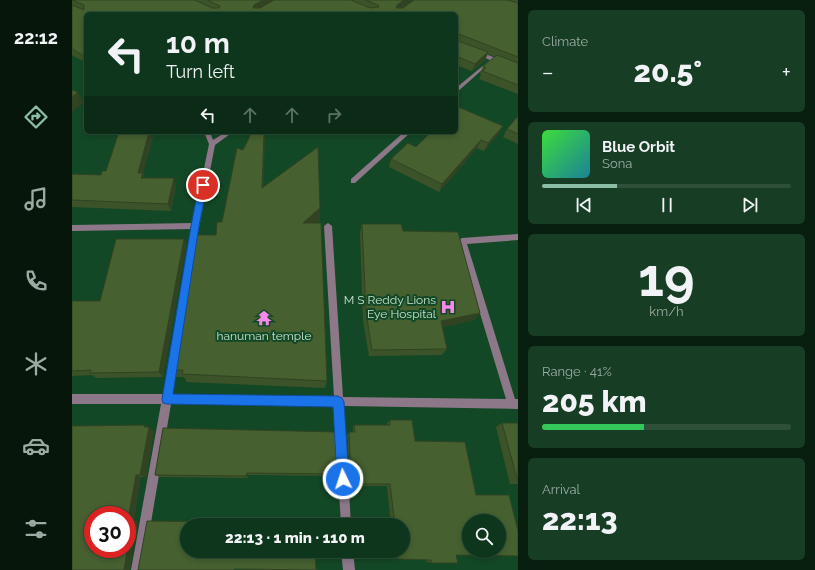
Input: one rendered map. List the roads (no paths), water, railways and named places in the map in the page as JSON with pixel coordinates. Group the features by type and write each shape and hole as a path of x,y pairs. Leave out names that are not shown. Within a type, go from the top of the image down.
{"street":[{"path":"471,51 518,69"},
{"path":"458,89 492,59"},
{"path":"187,273 212,144 208,134"},
{"path":"212,144 227,134"},
{"path":"353,181 406,134"},
{"path":"72,228 195,226"},
{"path":"328,226 346,518"},
{"path":"72,400 167,399 515,404 462,241 518,237"},
{"path":"137,570 174,352"},
{"path":"348,558 349,570"}],"place":[{"name":"M S Reddy Lions Eye Hospital","path":"448,307"},
{"name":"hanuman temple","path":"264,318"}]}
